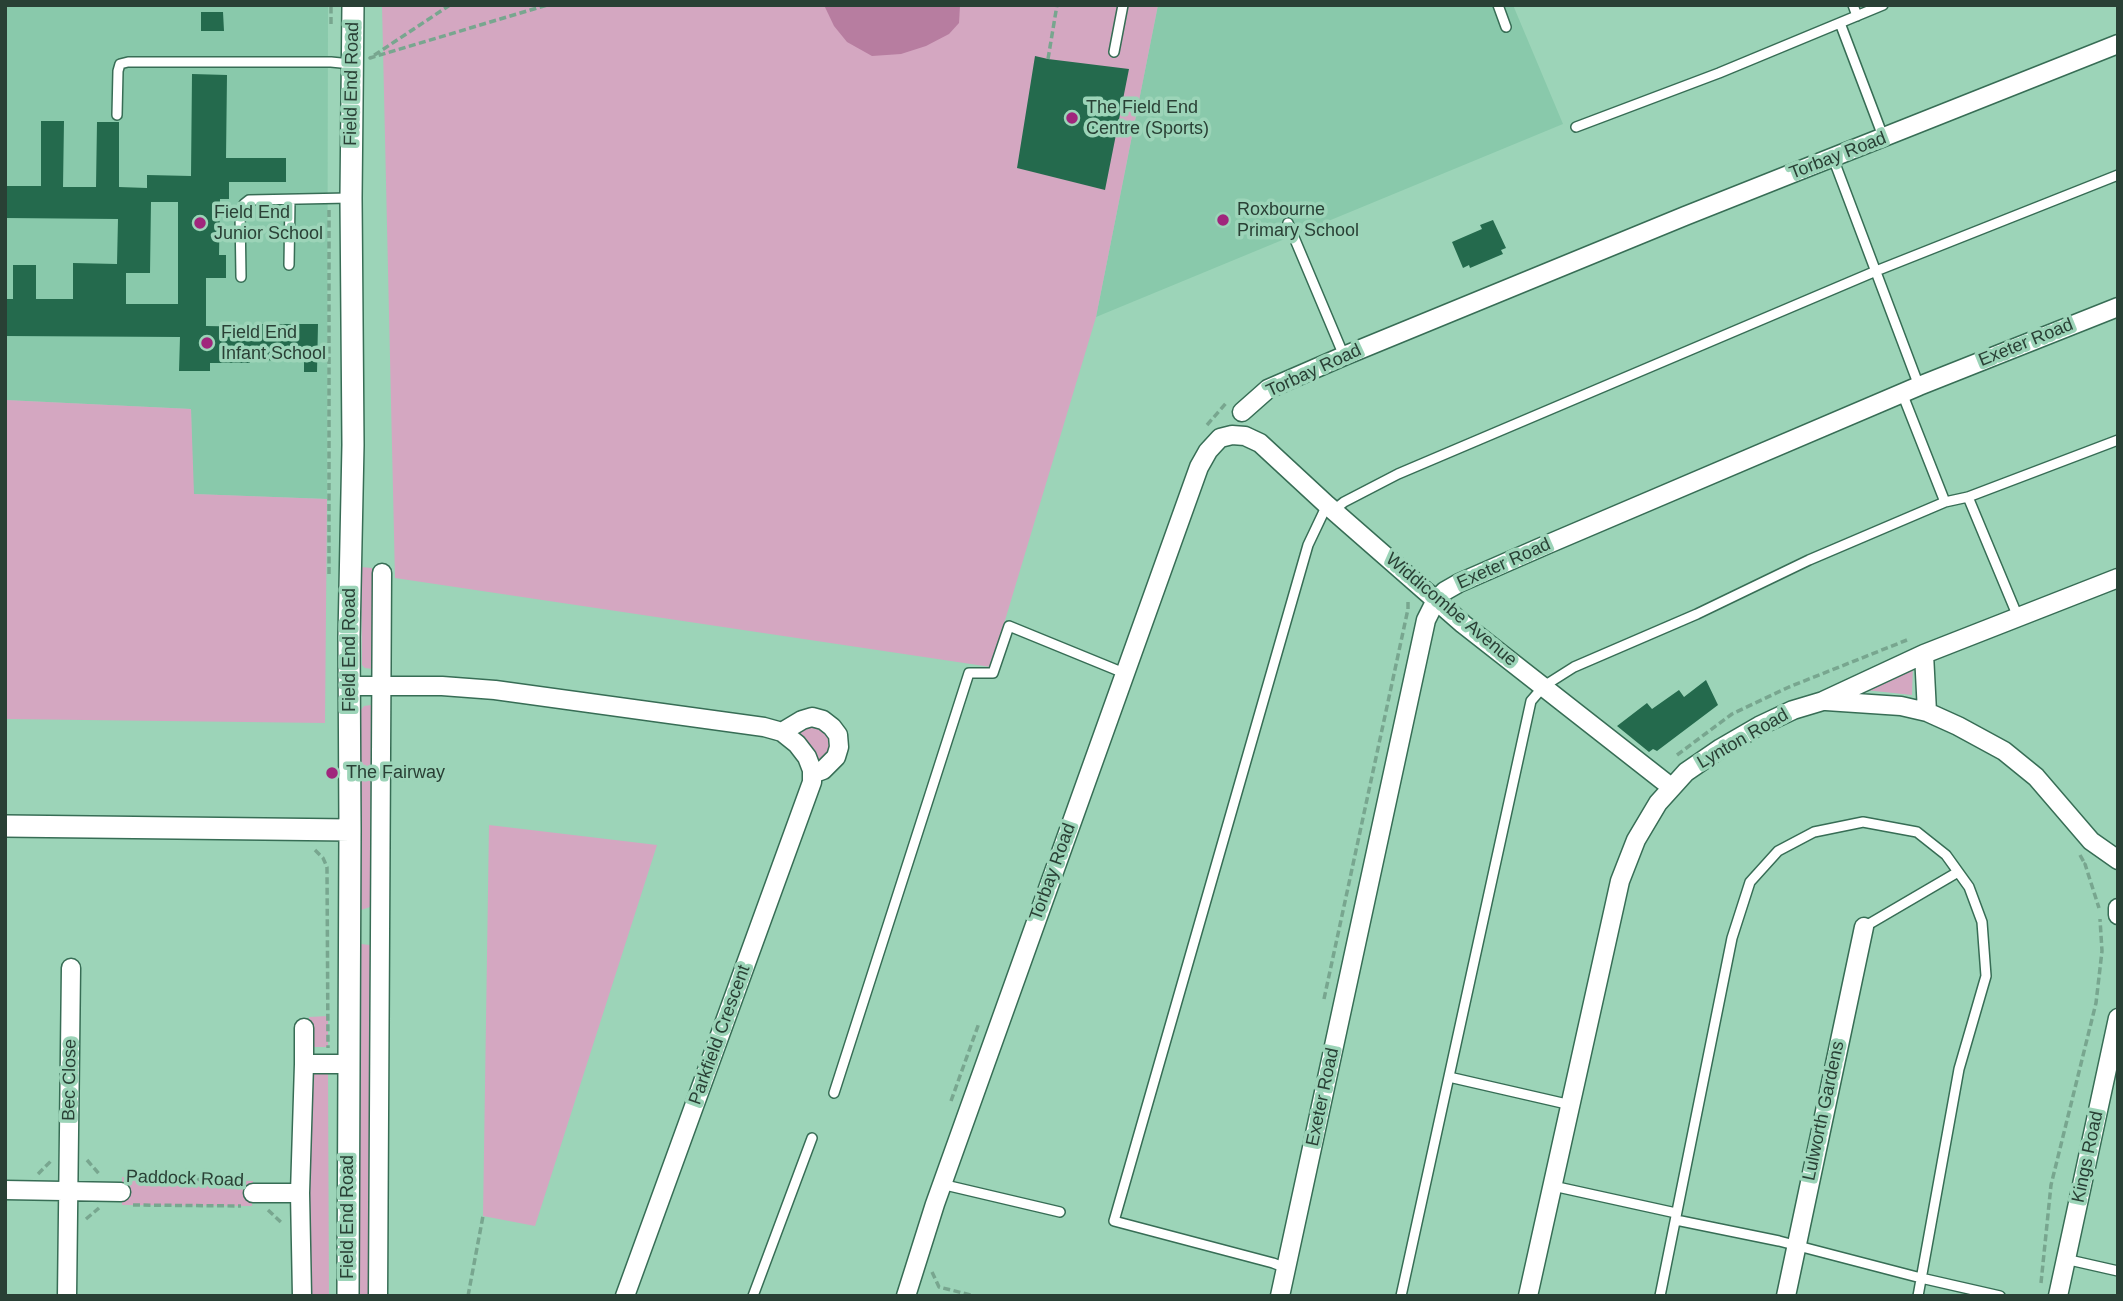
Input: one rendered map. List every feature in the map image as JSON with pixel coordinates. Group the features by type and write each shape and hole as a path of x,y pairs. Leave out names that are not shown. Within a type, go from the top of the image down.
{"street":[{"name":"Field End Road","path":"348,1296 338,1064 350,830 353,5"},
{"name":"Torbay Road","path":"1242,412 1268,389 1344,356 1685,216 2118,44"},
{"name":"Exeter Road","path":"1280,1296 1426,620 1436,600 1445,591 1460,583 1911,390 2118,307"},
{"name":"Torbay Road","path":"910,1294 941,1184 1199,467 1220,438 1232,435"},
{"name":"Widdicombe Avenue","path":"1232,435 1245,436 1260,443 1463,624 1664,782"},
{"path":"378,1296 382,573"},
{"name":"Lynton Road","path":"1528,1296 1620,881 1636,840 1658,803 1664,782 1686,772 1730,742 1793,710 1823,701 1924,654 2118,578"},
{"path":"1924,654 1927,712"},
{"path":"349,686 442,686 495,690 764,727 782,732 797,744 807,757 812,774 823,771 836,757 838,735 823,720 812,717 782,732"},
{"path":"1823,701 1901,706 1927,712 2004,751 2036,777 2091,841 2111,856"},
{"name":"Parkfield Crescent","path":"625,1296 812,782 812,774"},
{"path":"5,826 350,830"},
{"path":"2118,908 2118,915"},
{"name":"Lulworth Gardens","path":"1786,1296 1864,928"},
{"name":"Bec Close","path":"67,1296 71,968"},
{"name":"Kings Road","path":"2058,1296 2118,1018"},
{"path":"302,1296 300,1193 304,1028"},
{"path":"304,1064 338,1064"},
{"name":"Paddock Road","path":"5,1190 121,1192"},
{"name":"Paddock Road","path":"253,1193 300,1193"}],"lane":[{"path":"1115,52 1123,5"},
{"path":"1498,5 1506,27"},
{"path":"1853,5 1857,16"},
{"path":"1576,127 1719,73 1883,5"},
{"path":"1840,23 1884,138"},
{"path":"117,115 118,71 120,64 128,62 353,64"},
{"path":"1833,158 1876,271 1945,502"},
{"path":"1286,1268 1114,1222 1308,545 1330,507 1398,474 1876,271 2118,175"},
{"path":"242,277 240,212 244,204 250,200 351,198"},
{"path":"289,265 290,200"},
{"path":"1288,223 1344,356"},
{"name":"Torbay Road","path":"1232,435 1242,412"},
{"path":"1401,1296 1531,701 1544,686 1574,667 1697,614 1809,560 1945,502 1968,497 2118,440"},
{"path":"1968,497 2018,617"},
{"path":"834,1093 969,673 993,673 1009,626 1125,673"},
{"path":"1660,1296 1732,938 1750,882 1778,851 1814,832 1863,822 1917,832 1946,855 1969,887 1982,922 1986,976 1959,1069 1918,1296"},
{"path":"1864,928 1958,872"},
{"path":"1449,1077 1571,1105"},
{"path":"753,1296 812,1138"},
{"path":"941,1184 1060,1212"},
{"path":"1553,1186 1922,1279 2000,1296"},
{"path":"2066,1259 2118,1271"}],"path":[{"path":"331,5 331,28"},
{"path":"450,5 370,58 547,5"},
{"path":"1048,60 1057,5"},
{"path":"329,582 330,198"},
{"path":"1664,782 1673,758 1732,714 1789,687 1914,638"},
{"path":"306,846 316,850 327,867 338,1064"},
{"path":"2039,1296 2051,1185 2098,990 2102,951 2099,907 2085,864 2111,856"},
{"path":"121,1192 253,1193"},
{"name":"Paddock Road","path":"121,1192 253,1193"},
{"path":"265,1207 292,1232"},
{"path":"468,1296 483,1216"},
{"path":"918,1258 929,1264 939,1287 975,1296"}],"shaded area":[{"path":"5,5 328,5 327,499 193,494 191,409 5,400"},
{"path":"382,5 1158,5 1096,317 991,667 395,578"},
{"path":"824,5 959,5 959,23 949,34 926,46 901,54 872,56 847,42 834,26"},
{"name":"Roxbourne Primary School","path":"1158,5 1513,5 1563,124 1096,317"},
{"path":"5,400 191,409 194,494 327,499 325,723 5,719"},
{"path":"361,567 372,568 372,669 362,665"},
{"path":"1913,664 1912,695 1865,690"},
{"path":"371,705 370,907 361,910 361,710 364,706"},
{"path":"814,722 828,731 832,751 820,765 810,745 795,731"},
{"path":"489,825 657,845 535,1226 483,1216"},
{"path":"361,944 370,945 371,1296 359,1296"},
{"path":"328,1016 328,1047 309,1047 309,1017"},
{"path":"304,1064 328,1064 329,1296 302,1296"},
{"path":"122,1177 253,1181 252,1206 122,1205"}],"building":[{"path":"201,12 223,12 224,31 201,31"},
{"name":"The Field End Centre (Sports)","path":"1035,56 1129,69 1105,190 1017,168"},
{"path":"192,74 227,75 226,158 286,158 286,182 229,182 229,199 220,199 219,255 226,255 226,278 206,278 206,326 318,324 317,372 304,372 304,361 250,360 250,363 210,363 210,371 179,371 180,337 5,336 5,299 13,299 13,265 36,265 36,299 73,299 73,263 117,264 118,219 5,218 5,186 41,186 41,121 64,121 63,187 96,187 97,122 119,122 119,187 147,188 147,175 191,176","holes":["151,202 178,202 178,304 126,304 126,273 150,273"]},
{"path":"1493,220 1506,248 1501,250 1503,254 1470,268 1469,265 1463,268 1452,242 1482,229 1480,225"},
{"path":"1706,680 1718,705 1657,751 1653,749 1649,752 1617,726 1647,703 1652,709 1679,690 1684,697"}],"place":[{"name":"The Field End Centre (Sports)","path":"1072,118"},
{"name":"Roxbourne Primary School","path":"1223,220"},
{"name":"Field End Junior School","path":"200,223"},
{"name":"Field End Infant School","path":"207,343"},
{"name":"The Fairway","path":"332,773"}]}
